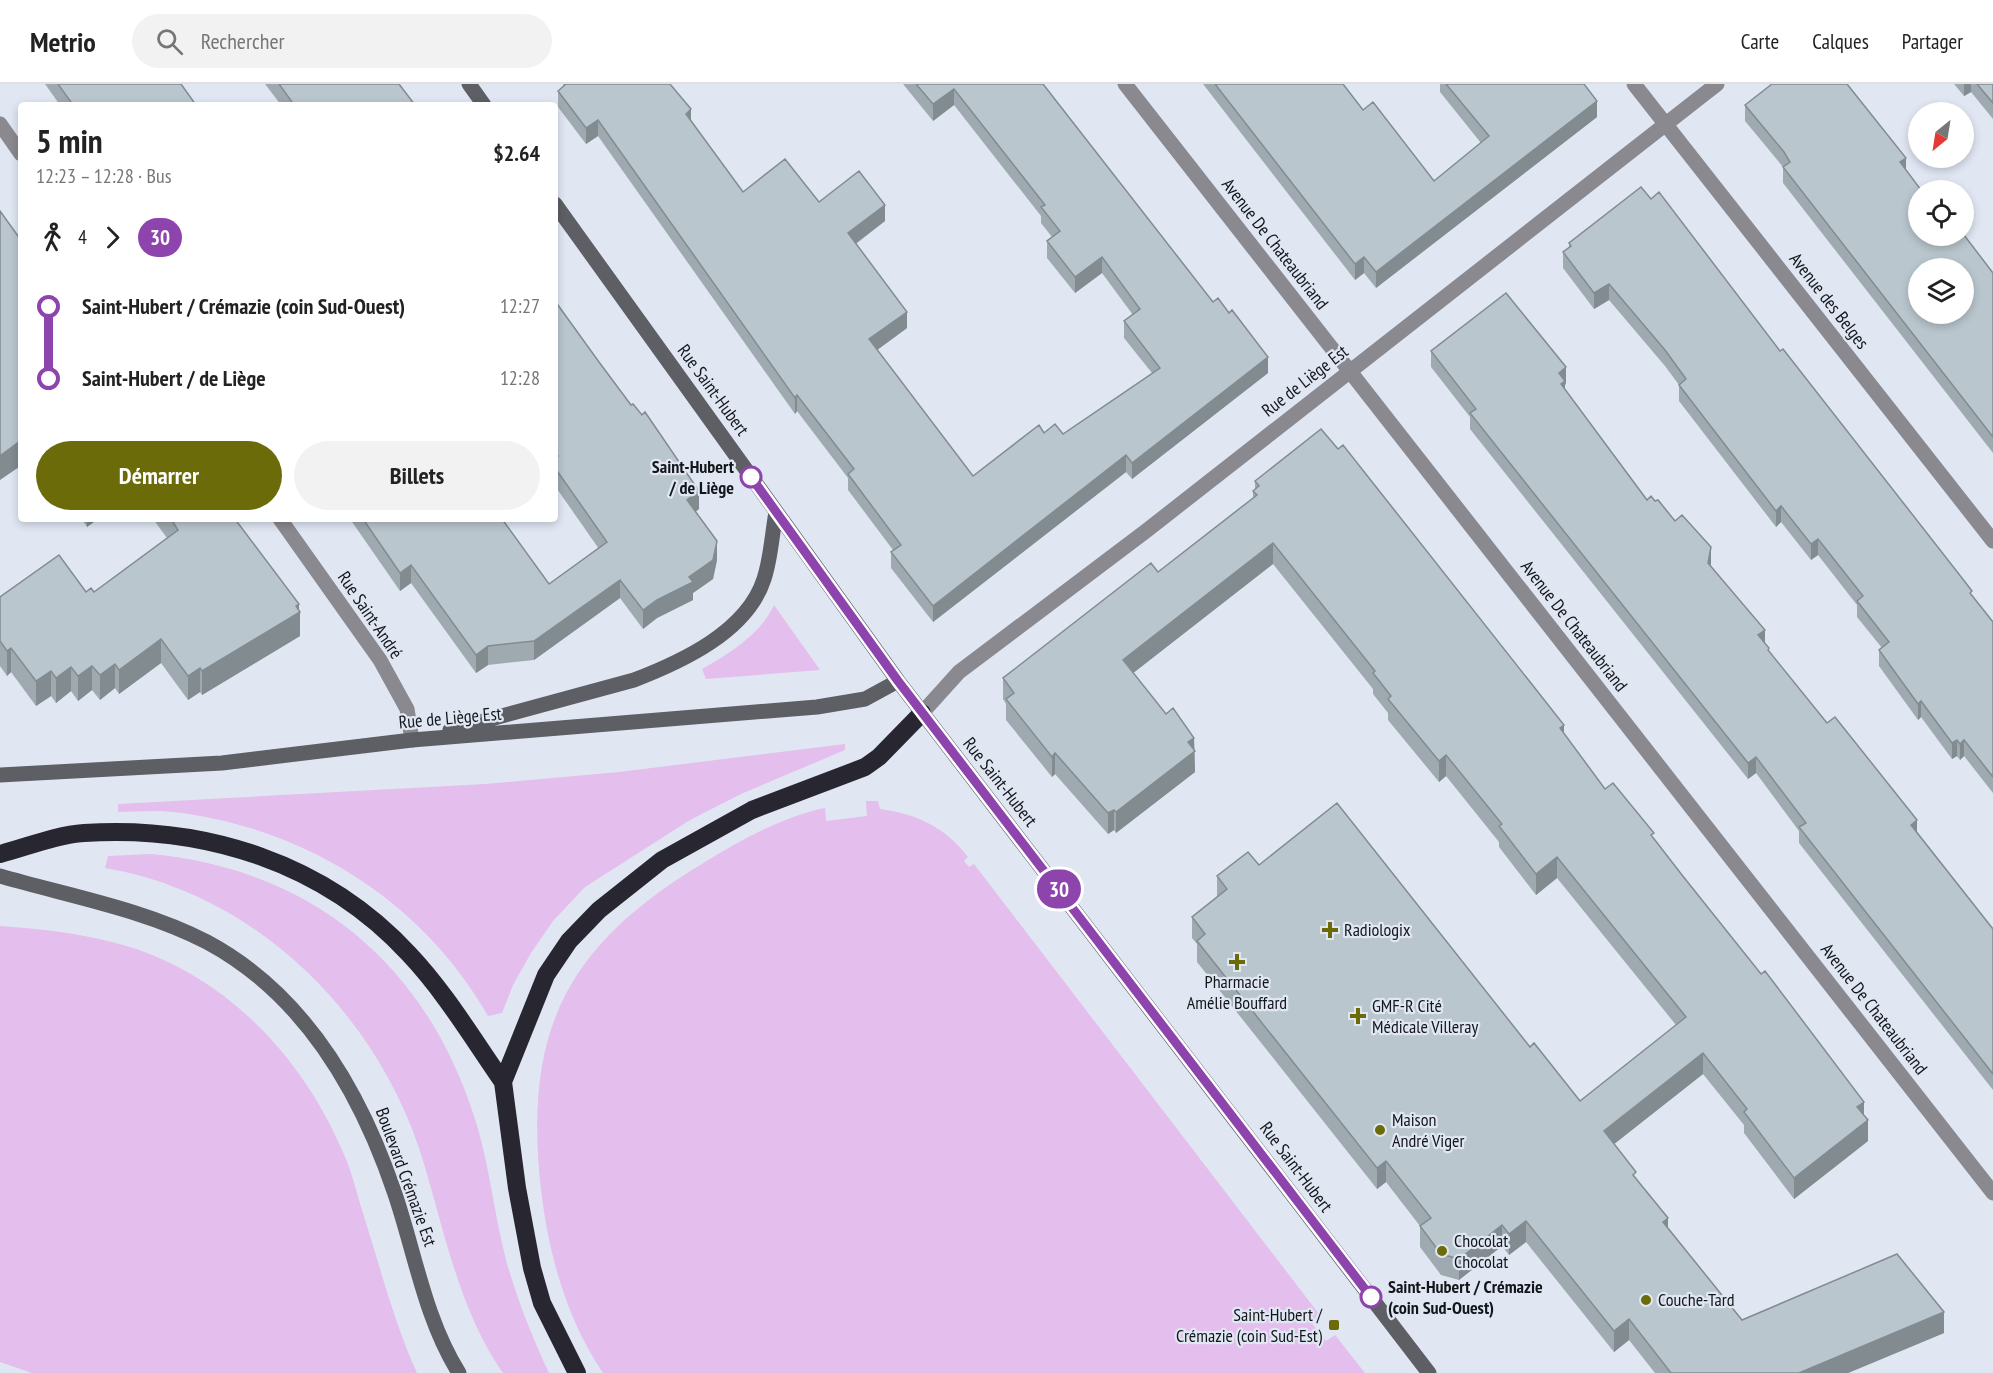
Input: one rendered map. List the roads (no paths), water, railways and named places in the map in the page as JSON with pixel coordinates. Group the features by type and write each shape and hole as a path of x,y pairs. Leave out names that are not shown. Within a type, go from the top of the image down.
{"highway":[{"path":"503,1082 546,975 569,941 599,910 662,860 722,825 784,796 850,775 865,767 879,757 922,714"},
{"path":"0,854 82,833 166,834 212,840 263,856 295,870 357,907 408,953 432,979 503,1082 532,1268 542,1303 577,1373"}],"street":[{"path":"469,84 482,102"},
{"name":"Avenue De Chateaubriand","path":"1125,84 1993,1193"},
{"name":"Avenue des Belges","path":"1634,84 1993,541"},
{"name":"Rue de Liège Est","path":"922,714 959,672 1146,531 1717,84"},
{"path":"0,124 18,150"},
{"name":"Rue Saint-Hubert","path":"558,208 922,714 1429,1373"},
{"path":"412,740 634,680 659,671 710,641 737,622 758,593 764,579 776,512"},
{"name":"Rue Saint-André","path":"282,522 380,660 407,709 412,740"},
{"name":"Rue de Liège Est","path":"0,775 222,763 412,740 817,707 878,695 898,681"},
{"name":"Boulevard Crémazie Est","path":"0,876 146,917 188,934 232,958 258,976 282,998 323,1045 358,1103 395,1193 430,1309 459,1373"}],"place":[{"name":"Saint-Hubert / de Liège","path":"751,477"},
{"name":"Radiologix","path":"1330,930"},
{"name":"Pharmacie Amélie Bouffard","path":"1237,962"},
{"name":"GMF-R Cité Médicale Villeray","path":"1358,1016"},
{"name":"Maison André Viger","path":"1380,1130"},
{"name":"Chocolat Chocolat","path":"1442,1251"},
{"name":"Saint-Hubert / Crémazie (coin Sud-Ouest)","path":"1371,1297"},
{"name":"Couche-Tard","path":"1646,1300"},
{"name":"Saint-Hubert / Crémazie (coin Sud-Est)","path":"1334,1325"}]}
